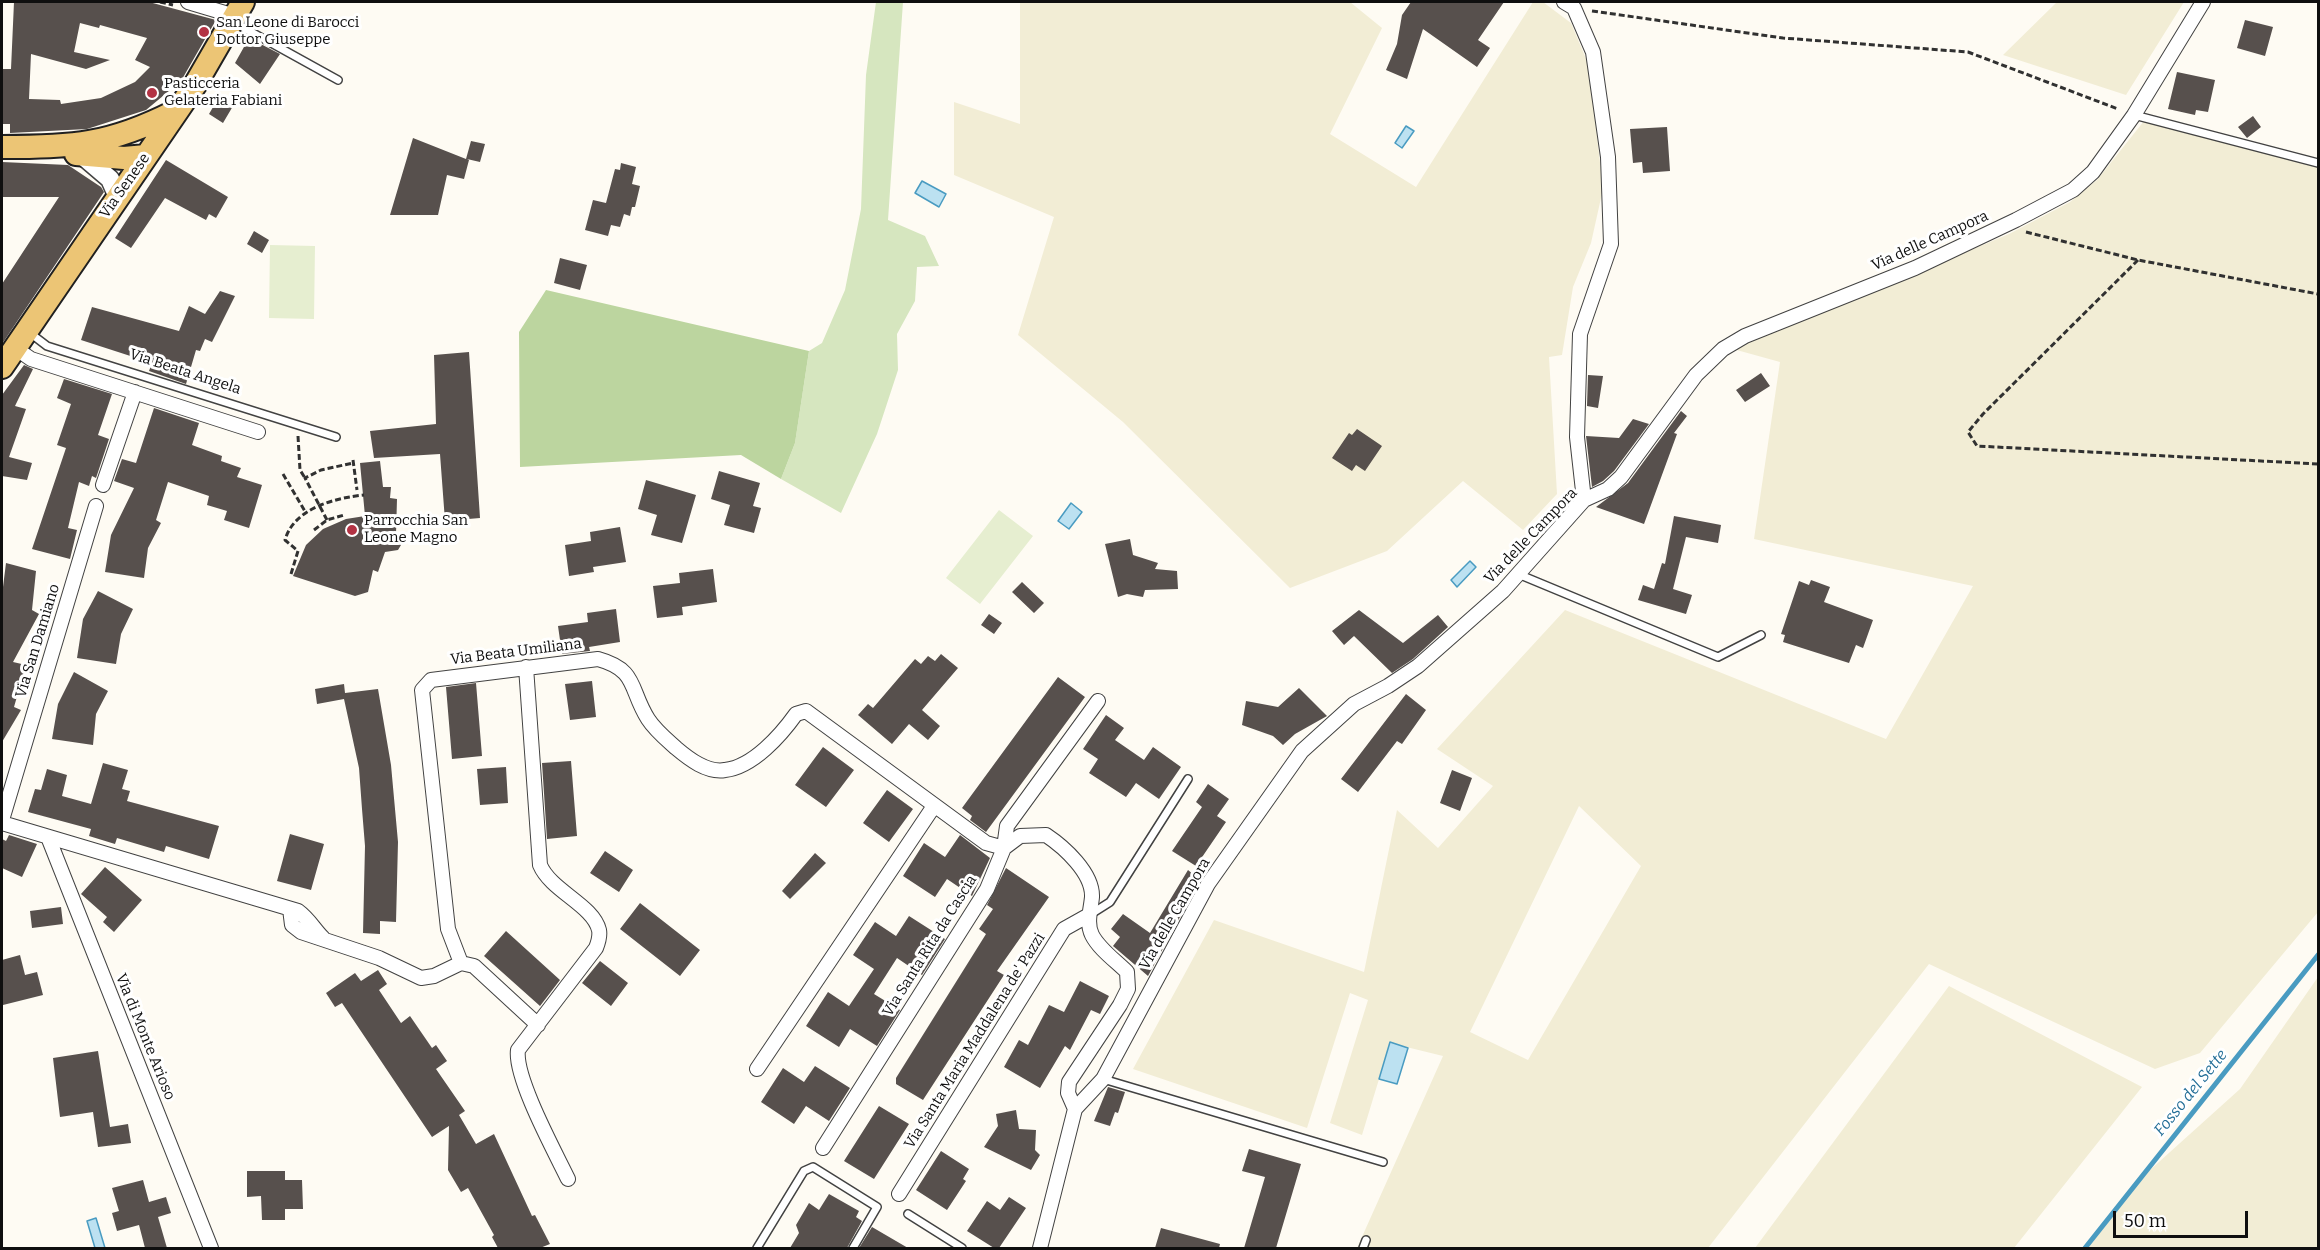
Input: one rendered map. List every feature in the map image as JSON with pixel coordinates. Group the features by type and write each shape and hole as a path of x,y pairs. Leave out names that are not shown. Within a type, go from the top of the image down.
{"main road":[{"name":"Via Senese","path":"2,368 177,111 212,58 237,13"},
{"path":"2,147 55,147 113,138 177,111"},
{"path":"55,147 83,156 146,156"}],"street":[{"path":"188,2 237,13"},
{"name":"Via delle Campora","path":"1040,1248 1075,1109 1103,1079 1208,884 1302,751 1354,704 1388,686 1418,666 1503,591 1584,500 1608,489 1621,477 1681,393 1722,349 1745,336 1915,268 2052,202 2093,172 2134,115 2203,2"},
{"path":"1569,5 1593,52 1608,157 1611,244 1580,334 1577,437 1584,500"},
{"path":"83,156 110,179 117,197"},
{"path":"21,339 32,359 258,432"},
{"path":"103,485 135,392"},
{"name":"Via San Damiano","path":"96,506 2,822 290,909 292,925 301,932 379,958 421,978 434,976 461,963"},
{"name":"Via Beata Umiliana","path":"461,963 448,930 422,690 430,680 598,659 618,664 633,685 647,718 661,735 701,766 725,771 755,757 784,731 796,714 806,711 986,843 1004,848"},
{"path":"526,667 540,865 549,881 594,919 600,931 597,948 518,1050 519,1068 568,1179"},
{"name":"Via Santa Rita da Cascia","path":"823,1148 987,889 1004,848 1007,826 1098,700"},
{"path":"757,1069 934,806"},
{"path":"1004,848 1020,836 1046,835 1075,857 1092,895 1089,915 1091,932 1098,944 1127,972 1128,989 1089,1054 1069,1082 1068,1093 1075,1109"},
{"name":"Via di Monte Arioso","path":"48,837 211,1248"},
{"name":"Via Santa Maria Maddalena de' Pazzi","path":"899,1194 1064,929 1089,915"},
{"path":"461,963 474,966 538,1025"}],"lane":[{"path":"237,13 338,80"},
{"path":"2134,115 2319,163"},
{"name":"Via Beata Angela","path":"21,339 336,436"},
{"path":"1518,574 1718,657 1761,635"},
{"path":"1089,915 1110,902 1188,779"},
{"path":"1103,1079 1383,1162"},
{"path":"757,1248 804,1171 813,1167 877,1207 853,1248"},
{"path":"909,1214 962,1248"},
{"path":"1363,1248 1366,1240"}],"path":[{"path":"1569,5 1783,38 1968,52 2134,115"},
{"path":"2025,231 2138,260 2319,294"},
{"path":"2138,260 1983,414 1968,432 1977,446 2319,464"},
{"path":"297,425 300,470 327,520"},
{"path":"305,478 321,470 353,461 357,490"},
{"path":"283,474 306,513"},
{"path":"291,574 298,551 286,544 287,531 306,513 319,506 346,497 364,495"},
{"path":"314,530 327,520 344,515"}],"shaded area":[{"path":"1020,2 1350,2 1382,28 1330,134 1416,187 1533,2 1543,2 1571,23 1589,66 1603,189 1591,243 1573,287 1562,355 1549,357 1557,494 1523,530 1463,481 1387,551 1290,588 1123,422 1018,335 1054,217 954,175 954,102 1020,124"},
{"path":"2057,2 2184,2 2126,95 2003,55"},
{"path":"2144,121 2318,167 2318,912 2200,1053 2155,1069 1929,964 1708,1248 1357,1248 1443,1056 1390,1043 1362,1135 1330,1123 1368,1000 1350,993 1307,1128 1133,1069 1214,920 1364,972 1397,810 1438,848 1493,786 1437,749 1565,610 1886,739 1973,586 1754,539 1780,362 1733,349 2009,234 2070,202 2097,180","holes":["1579,806 1641,866 1528,1060 1470,1032"]},
{"path":"2318,977 2318,1248 2083,1248 2130,1188 2240,1089"},
{"path":"1949,986 2142,1087 2014,1248 1755,1248"}],"green space":[{"path":"876,2 903,2 888,220 925,236 939,266 917,267 915,301 897,334 898,370 877,434 841,513 781,479 795,443 809,351 822,343 845,290 861,209 866,75"},
{"path":"270,245 315,246 314,319 269,318"},
{"path":"546,290 809,351 795,443 781,479 741,455 520,467 519,332"},
{"path":"999,510 1033,536 980,604 946,578"}],"water":[{"path":"1406,126 1414,131 1402,148 1395,143"},
{"path":"922,181 946,194 939,207 915,193"},
{"path":"1071,503 1082,512 1069,529 1058,521"},
{"path":"1470,561 1476,567 1457,587 1451,580"},
{"path":"1390,1042 1408,1048 1397,1084 1379,1079"},
{"path":"96,1218 105,1248 95,1248 87,1221"}],"building":[{"path":"14,2 149,2 216,20 181,81 146,110 87,129 10,133 10,124 2,124 2,69 11,69","holes":["80,23 99,28 100,25 147,38 135,60 150,67 135,82 101,98 61,104 60,100 29,99 31,54 86,69 110,60 74,52"]},
{"path":"1411,2 1504,2 1478,40 1490,48 1477,67 1423,29 1407,79 1386,70 1397,44 1402,15"},
{"path":"2245,20 2273,27 2265,56 2237,48"},
{"path":"249,38 280,54 260,84 235,63"},
{"path":"2177,72 2215,80 2208,112 2196,110 2195,115 2168,109"},
{"path":"219,97 233,106 223,123 209,114"},
{"path":"2253,116 2261,127 2247,138 2238,127"},
{"path":"1667,127 1670,171 1643,173 1642,162 1633,163 1630,129"},
{"path":"413,138 466,159 471,141 485,144 480,162 467,159 469,160 464,179 447,175 438,215 390,215"},
{"path":"166,160 228,197 216,218 209,214 206,220 165,198 131,248 115,238"},
{"path":"2,162 68,165 101,187 104,192 2,344 2,284 59,197 2,197"},
{"path":"621,163 636,167 632,184 640,186 635,207 632,207 630,216 624,214 620,227 611,225 608,236 585,230 593,200 606,203 615,169 620,170"},
{"path":"254,231 269,240 262,253 247,244"},
{"path":"560,258 587,265 580,290 554,283"},
{"path":"220,291 235,296 212,342 205,339 200,351 196,350 186,384 149,371 152,363 81,340 92,307 179,331 189,306 205,314"},
{"path":"469,352 480,518 445,521 440,454 374,458 370,431 436,424 434,355"},
{"path":"24,365 33,369 15,406 26,409 9,457 32,463 27,480 2,476 2,395"},
{"path":"1761,373 1770,386 1745,402 1736,390"},
{"path":"1588,375 1603,376 1598,408 1587,406"},
{"path":"64,379 112,394 98,435 109,439 96,478 92,476 89,486 79,482 68,528 77,530 70,559 32,549 66,448 57,445 71,404 57,398"},
{"path":"154,408 199,423 192,445 222,456 221,461 241,468 237,477 262,485 249,528 224,520 227,511 207,505 209,496 168,482 156,520 161,523 148,548 144,578 105,572 111,535 134,488 114,481 122,459 136,463"},
{"path":"1681,411 1687,416 1674,433 1677,434 1644,524 1596,507 1628,483"},
{"path":"1633,419 1649,424 1614,471 1592,487 1586,436 1619,438"},
{"path":"1357,429 1382,446 1365,471 1356,465 1352,471 1332,458 1349,433 1352,435"},
{"name":"Parrocchia San Leone Magno","path":"380,461 383,487 391,487 390,498 397,499 396,534 401,537 401,545 398,550 385,552 378,572 373,570 368,592 355,596 293,576 306,545 323,529 346,519 365,516 360,463"},
{"path":"719,471 760,483 753,506 761,508 754,533 724,525 730,505 711,499"},
{"path":"646,480 696,495 682,543 651,535 657,515 638,509"},
{"path":"1674,516 1721,525 1718,543 1686,537 1673,589 1692,595 1686,614 1638,600 1643,585 1654,589 1662,563 1665,564"},
{"path":"620,527 626,562 593,567 594,572 569,576 565,545 591,541 590,532"},
{"path":"1130,539 1133,555 1158,563 1155,569 1177,571 1178,589 1145,590 1143,597 1127,594 1118,597 1105,544"},
{"path":"6,563 36,571 32,610 39,614 13,662 26,665 14,707 21,710 2,742 2,595"},
{"path":"713,569 717,602 682,607 683,615 657,618 653,586 680,583 679,573"},
{"path":"1811,580 1830,587 1824,602 1873,620 1863,648 1856,645 1849,663 1783,642 1785,635 1781,634 1799,581 1809,585"},
{"path":"1022,582 1044,603 1034,613 1012,592"},
{"path":"98,591 133,609 121,634 116,664 77,658 83,619"},
{"path":"616,609 620,642 589,647 590,651 562,654 558,626 588,622 587,613"},
{"path":"1359,610 1403,643 1438,615 1448,627 1413,659 1392,673 1354,636 1344,645 1332,631"},
{"path":"989,614 1002,623 994,634 981,625"},
{"path":"941,654 958,668 922,710 940,726 928,740 909,724 892,744 858,715 868,704 873,708 915,659 921,664 928,656 935,661"},
{"path":"74,672 108,691 96,714 93,745 52,739 58,704"},
{"path":"1058,677 1085,697 986,832 970,820 972,816 962,808"},
{"path":"592,681 596,717 570,720 565,684"},
{"path":"476,683 482,756 452,759 446,687"},
{"path":"344,684 345,693 378,689 391,765 398,842 396,922 380,921 380,934 363,933 365,846 359,768 344,699 317,704 315,689"},
{"path":"1299,688 1327,716 1295,734 1283,745 1273,736 1242,725 1246,701 1278,707"},
{"path":"1406,694 1426,710 1402,744 1397,741 1358,792 1341,779"},
{"path":"1106,715 1124,728 1115,740 1144,760 1153,747 1181,767 1159,799 1136,783 1126,797 1089,773 1098,759 1083,749"},
{"path":"823,747 854,770 826,807 795,785"},
{"path":"571,761 577,836 547,839 542,763"},
{"path":"103,763 128,770 122,789 130,791 127,801 219,826 209,859 166,846 164,852 117,838 115,844 89,836 91,829 28,812 35,789 41,790 47,769 67,775 62,796 91,804"},
{"path":"506,767 508,803 480,805 477,769"},
{"path":"1452,770 1472,778 1460,811 1440,803"},
{"path":"1208,784 1229,799 1217,816 1226,822 1196,866 1172,851 1202,807 1196,802"},
{"path":"887,790 913,809 889,842 863,823"},
{"path":"290,834 324,844 311,890 277,881"},
{"path":"9,835 37,844 22,877 2,868 2,839 6,841"},
{"path":"960,835 990,858 972,896 947,879 935,897 903,876 924,843 945,857"},
{"path":"605,851 633,870 619,892 590,873"},
{"path":"815,853 826,863 790,899 782,891"},
{"path":"105,867 142,900 114,932 103,922 107,917 81,894"},
{"path":"1006,868 1049,897 997,971 1004,975 923,1100 896,1084 896,1078 986,934 979,929 993,909 987,905"},
{"path":"1188,870 1200,880 1148,976 1113,946 1120,937 1111,929 1123,914 1150,933"},
{"path":"640,903 700,950 680,976 620,929"},
{"path":"61,907 63,924 32,928 30,911"},
{"path":"909,916 945,939 922,975 897,958 874,994 900,1010 877,1046 850,1029 839,1047 806,1026 828,992 849,1006 874,969 853,955 875,922 896,936"},
{"path":"506,931 560,980 540,1006 484,956"},
{"path":"20,955 25,975 37,972 43,995 3,1005 2,960"},
{"path":"600,961 628,983 611,1006 582,983"},
{"path":"378,970 387,984 379,990 401,1023 410,1016 432,1048 436,1045 447,1061 436,1069 465,1111 459,1115 476,1144 494,1134 532,1216 535,1215 550,1244 540,1248 498,1248 492,1237 494,1235 468,1188 461,1192 448,1170 449,1126 432,1137 342,1003 335,1007 326,993 355,973 361,981"},
{"path":"1080,981 1109,996 1100,1014 1091,1010 1070,1050 1065,1046 1040,1088 1004,1067 1019,1040 1028,1045 1049,1005 1064,1012"},
{"path":"98,1051 110,1127 128,1124 131,1143 98,1147 93,1112 60,1117 53,1058"},
{"path":"815,1066 850,1088 829,1121 806,1106 794,1124 761,1102 783,1068 804,1082"},
{"path":"1108,1087 1125,1092 1118,1113 1115,1112 1110,1126 1094,1121"},
{"path":"879,1106 909,1124 874,1179 844,1161"},
{"path":"1016,1110 1019,1129 1036,1130 1035,1150 1040,1155 1031,1170 984,1147 998,1126 996,1114"},
{"path":"1249,1149 1301,1164 1276,1248 1244,1248 1265,1177 1242,1171"},
{"path":"941,1151 969,1169 963,1179 966,1181 947,1210 916,1190"},
{"path":"247,1171 285,1171 285,1180 302,1180 303,1209 285,1209 285,1220 262,1220 261,1196 247,1197"},
{"path":"143,1180 149,1202 166,1197 171,1213 158,1217 167,1248 145,1248 139,1225 117,1231 112,1213 119,1211 112,1188"},
{"path":"829,1194 859,1211 856,1217 862,1221 847,1248 790,1248 799,1233 796,1225 809,1203 819,1210"},
{"path":"1009,1197 1026,1208 999,1248 994,1248 967,1231 987,1201 1000,1210"},
{"path":"872,1227 908,1248 859,1248"},
{"path":"1161,1228 1220,1244 1219,1248 1155,1248"}],"waterway":[{"name":"Fosso del Sette","path":"2085,1248 2318,955"}],"place":[{"name":"San Leone di Barocci Dottor Giuseppe","path":"204,32"},
{"name":"Pasticceria Gelateria Fabiani","path":"152,93"},
{"name":"Parrocchia San Leone Magno","path":"352,530"}]}
